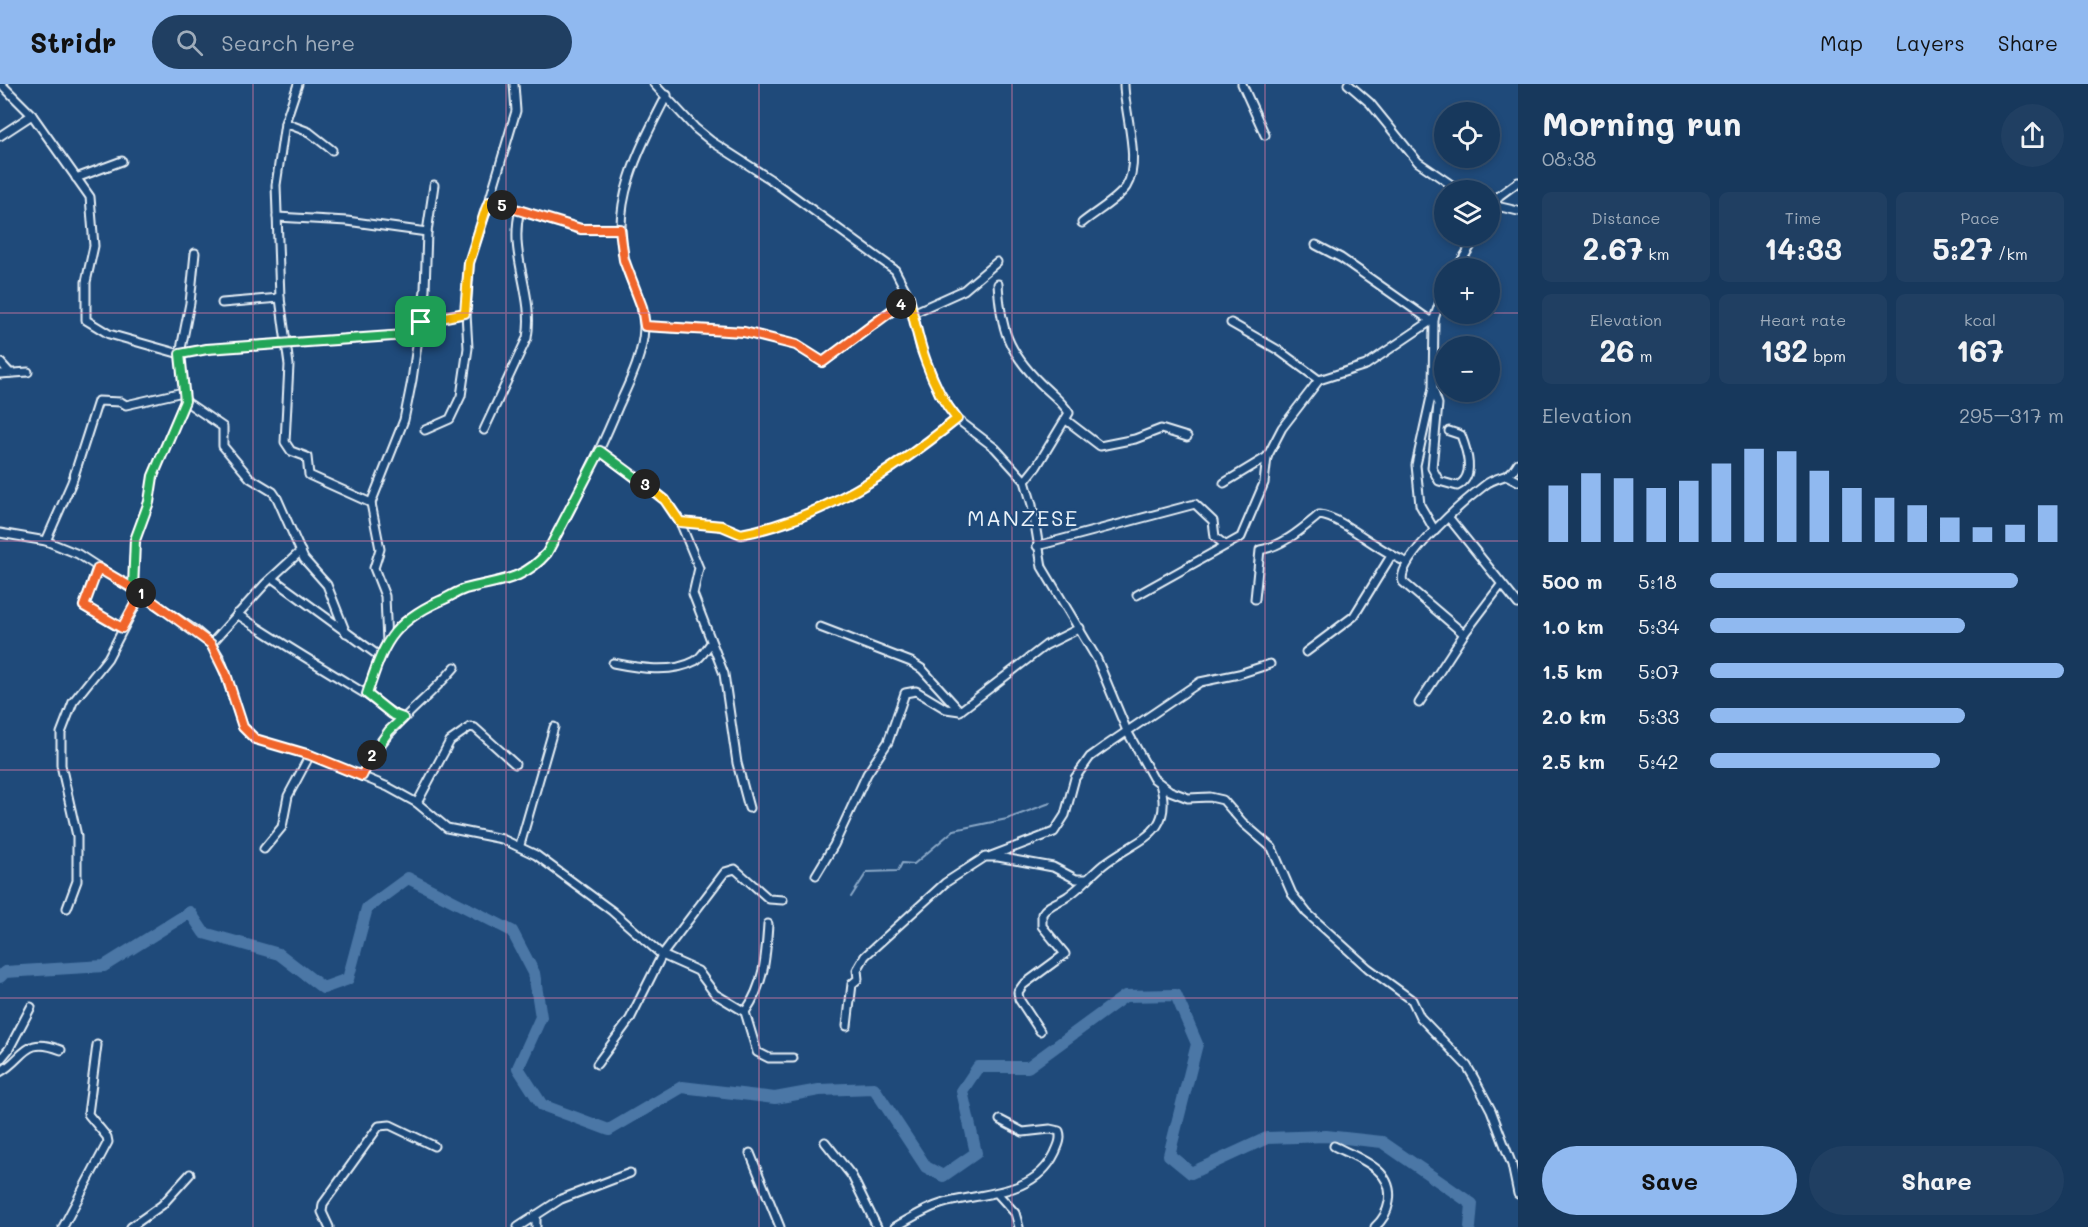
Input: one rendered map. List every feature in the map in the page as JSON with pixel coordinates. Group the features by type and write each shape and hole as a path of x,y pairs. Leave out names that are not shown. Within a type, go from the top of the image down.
{"street":[{"path":"1,84 32,115 90,197 94,229 93,259 86,282 86,320 117,337 180,354 207,349 420,334"},
{"path":"298,84 285,123 278,155 277,217 280,298 289,365 286,447 307,457 309,475 371,503"},
{"path":"425,430 450,419 461,396 468,348 465,313 469,263 516,111 514,84"},
{"path":"654,84 667,95 695,128 711,141 770,179 825,221 886,261 903,283 909,297 921,348 940,395 957,419 996,448 1025,481 1032,505 1036,546 1042,567 1097,659 1127,731 1153,777 1160,784 1188,798 1210,797 1223,800 1243,823 1272,848 1292,894 1307,914 1368,968 1412,1000 1420,1017 1467,1066 1474,1078 1495,1121 1512,1165 1518,1194"},
{"path":"1082,223 1119,195 1130,180 1133,155 1124,84"},
{"path":"1242,84 1265,135"},
{"path":"1348,84 1370,103 1418,162 1444,180"},
{"path":"367,694 379,656 401,625 420,609 464,590 501,583 537,564 552,543 600,451 634,371 645,326 642,307 624,260 620,229 623,195 632,168 667,95"},
{"path":"0,136 32,115"},
{"path":"285,123 309,132 332,150"},
{"path":"76,178 122,161"},
{"path":"1500,195 1505,189 1518,182"},
{"path":"387,644 385,596 374,568 380,549 371,503 404,420 420,334 427,261 427,232 434,185"},
{"path":"489,202 581,229 620,229"},
{"path":"1500,207 1518,211"},
{"path":"484,430 527,338 529,324 516,250 516,224 520,210"},
{"path":"277,217 346,221 427,232"},
{"path":"1316,245 1341,258 1433,320"},
{"path":"133,588 135,540 149,502 153,476 185,401 180,354 190,303 195,253"},
{"path":"913,313 964,290 997,262"},
{"path":"998,284 1000,318 1009,345 1028,371 1069,413 1025,481"},
{"path":"645,326 744,332 796,345 823,362 909,297"},
{"path":"222,303 280,298"},
{"path":"421,322 465,313"},
{"path":"1137,595 1245,532 1264,483 1267,457 1282,428 1319,380 1366,365 1433,320"},
{"path":"1433,320 1433,388 1416,465 1416,488 1420,506 1435,531"},
{"path":"1231,323 1278,350 1319,380"},
{"path":"0,362 10,373"},
{"path":"0,374 28,372"},
{"path":"1433,388 1438,404 1431,454 1432,468 1439,481 1457,486 1465,478 1468,459 1461,435 1449,431"},
{"path":"46,542 65,500 98,401 121,402 126,405 183,392"},
{"path":"185,401 223,427 223,446 250,478 273,492 301,551 327,585 346,633"},
{"path":"680,522 722,526 741,534 813,513 866,484 957,419"},
{"path":"1066,420 1100,446 1135,439 1161,429 1187,437"},
{"path":"600,451 665,500 680,522 699,568 693,594 724,674 737,763 749,808"},
{"path":"1224,483 1267,457"},
{"path":"1464,634 1403,582 1402,572 1407,562 1435,531 1484,485 1508,476 1518,463"},
{"path":"1508,476 1518,480"},
{"path":"1036,546 1195,504 1213,521 1215,537 1225,545"},
{"path":"1255,599 1260,550 1270,548 1296,534 1320,514 1346,527 1391,556 1407,562"},
{"path":"1449,518 1518,604"},
{"path":"0,533 46,542 78,554 141,593 211,644 220,658 243,727 255,739 310,755 362,776 417,803 447,828 520,845 612,911 662,956 693,967 715,994 745,1012 757,1052 769,1058 793,1058"},
{"path":"211,644 237,614 301,551"},
{"path":"1306,652 1354,616 1391,556"},
{"path":"98,568 84,606 122,628"},
{"path":"272,578 379,656"},
{"path":"1419,703 1464,634 1501,585"},
{"path":"67,908 77,881 77,836 61,765 61,733 72,702 108,658 141,593"},
{"path":"237,614 367,694 392,714 403,718"},
{"path":"820,627 911,662 922,669 960,711"},
{"path":"816,875 839,836 867,774 888,742 905,693 916,691 946,709 960,711 1046,645 1080,628"},
{"path":"613,663 650,669 681,665 694,662 711,643"},
{"path":"847,1026 852,984 858,979 857,970 865,956 953,877 1012,846 1047,837 1054,832 1065,814 1070,792 1082,766 1090,757 1200,682 1239,674 1270,663"},
{"path":"362,776 379,744 403,718 425,700 455,667"},
{"path":"520,845 554,726"},
{"path":"417,803 450,741 470,727 475,728 515,764"},
{"path":"264,849 282,827 288,796 310,755"},
{"path":"1040,1031 1022,1005 1018,992 1023,985 1065,954 1042,926 1042,914 1090,878 1103,865 1142,841 1157,826 1166,806 1160,784"},
{"path":"991,856 1053,867 1081,880 1090,878"},
{"path":"597,1064 630,1019 662,956 691,914 729,869 742,874 757,891 769,899 783,900"},
{"path":"745,1012 760,988 765,963 768,924"},
{"path":"0,1060 9,1049 31,1007"},
{"path":"0,1072 27,1050 43,1044 61,1050"},
{"path":"63,1227 108,1142 107,1137 88,1114 97,1045"},
{"path":"895,1227 940,1204 997,1192 1028,1182 1040,1174 1053,1158 1060,1135 1056,1130 1050,1129 1023,1132 1000,1120"},
{"path":"329,1227 322,1212 323,1204 379,1126 390,1125 434,1146"},
{"path":"825,1142 852,1176 877,1227"},
{"path":"1334,1146 1376,1169 1389,1183 1391,1191 1386,1214 1375,1227"},
{"path":"750,1153 780,1227"},
{"path":"518,1227 561,1199 630,1173"},
{"path":"131,1227 162,1205 190,1174"},
{"path":"997,1192 1015,1214 1019,1227"},
{"path":"536,1215 536,1227"}],"waterway":[{"path":"851,897 867,872 898,871 902,863 914,864 954,830 1007,819 1050,803"},
{"path":"0,977 5,972 104,966 190,912 204,933 279,954 323,988 348,979 367,908 408,878 512,931 534,973 541,1017 518,1068 542,1105 609,1130 682,1087 775,1098 819,1090 874,1088 926,1167 943,1176 976,1153 962,1091 978,1067 1028,1067 1125,996 1176,995 1197,1044 1169,1155 1191,1173 1267,1138 1326,1136 1382,1142 1472,1204 1470,1227"}],"district":[{"name":"MANZESE","path":"1023,518"}],"route":[{"path":"421,322 420,334 207,349 180,354 185,401 153,476 149,502 135,540 133,588 141,593 122,628 87,610 84,600 98,568 141,593 195,630 211,644 220,658 243,727 255,739 310,755 362,776 379,744 403,718 392,714 367,694 379,656 387,644 401,625 420,609 464,590 501,583 537,564 547,553 600,451 665,500 680,522 722,526 741,534 791,521 813,513 846,496 938,435 957,419 940,395 921,348 909,297 828,361 823,362 796,345 732,329 645,326 642,307 624,260 620,229 581,229 489,202 469,263 465,313 421,322"}]}
